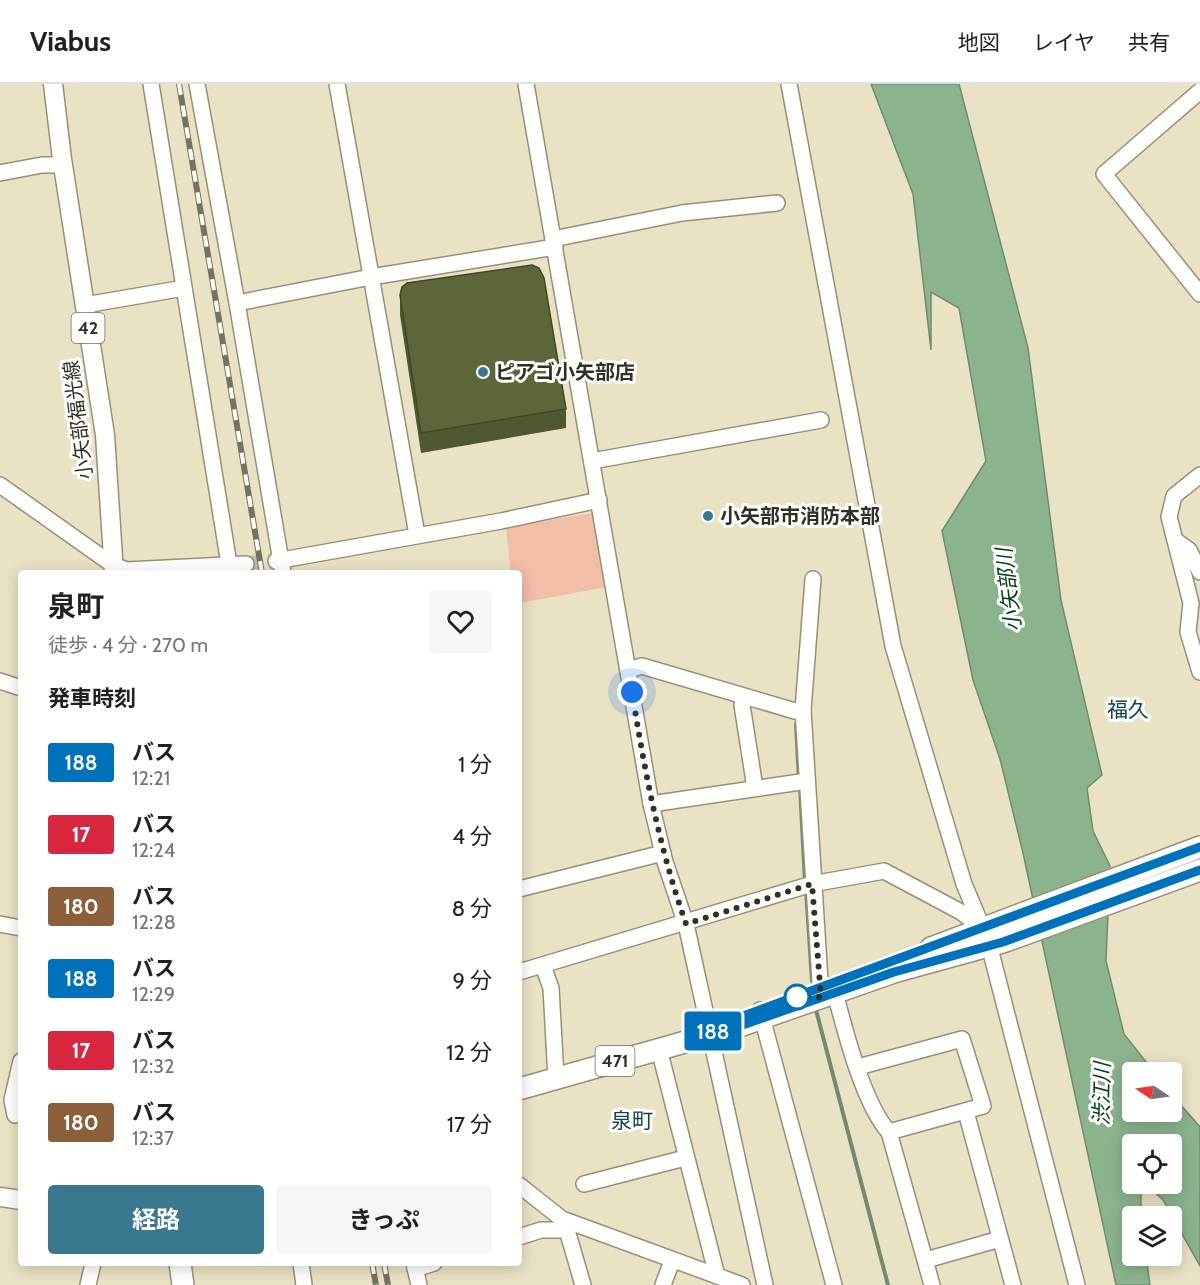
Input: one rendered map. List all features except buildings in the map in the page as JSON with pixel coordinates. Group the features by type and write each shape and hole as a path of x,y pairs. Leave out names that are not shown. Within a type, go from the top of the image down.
{"highway":[{"name":"471","path":"993,934 1200,847"},
{"name":"471","path":"522,1087 710,1033 730,1021 761,1014 993,934 1200,870"},
{"path":"180,1266 183,1285"}],"main road":[{"name":"小矢部福光線","path":"53,84 63,165 105,435 114,569"},
{"path":"0,1197 18,1200"}],"street":[{"path":"151,84 184,288 220,568"},
{"path":"197,84 237,303 280,564 599,500"},
{"path":"337,84 417,535"},
{"path":"526,84 651,804 663,853 686,924 765,1285"},
{"path":"789,84 893,646 960,872 993,934 1077,1285"},
{"path":"1200,92 1104,174 1200,294"},
{"path":"0,173 42,165 63,165"},
{"path":"237,303 554,243 682,213 777,203"},
{"path":"85,305 184,288"},
{"path":"592,462 820,420"},
{"path":"1200,475 1174,496 1169,517 1191,603 1188,632 1200,672"},
{"path":"0,485 114,569 220,568 246,564"},
{"path":"1175,540 1189,549 1200,572"},
{"path":"813,579 803,710 812,884 827,990 878,1120 889,1132 932,1285"},
{"path":"628,670 642,666 795,711 803,710"},
{"path":"0,681 18,687"},
{"path":"744,697 741,705 755,788"},
{"path":"651,804 807,781"},
{"path":"522,888 663,853"},
{"path":"522,971 686,924 812,884 885,871 961,912 993,934"},
{"path":"0,924 18,927"},
{"path":"543,966 551,988 556,1078"},
{"path":"761,1014 834,1285"},
{"path":"858,1067 962,1039 983,1106 889,1132"},
{"path":"659,1049 717,1276"},
{"path":"0,1121 18,1114 12,1100 18,1074"},
{"path":"966,1112 1013,1285"},
{"path":"584,1184 685,1158"},
{"path":"522,1187 562,1219 742,1285"},
{"path":"522,1236 541,1230 567,1230 582,1285"},
{"path":"926,1260 1000,1239"},
{"path":"663,1285 672,1261"},
{"path":"88,1285 92,1266"},
{"path":"301,1266 304,1285"},
{"path":"414,1266 420,1285"}],"shaded area":[{"path":"593,513 607,587 522,602 522,570 511,570 506,527"}],"water":[{"path":"871,84 959,84 1028,348 1061,600 1102,775 1087,788 1093,831 1110,866 1106,961 1124,1034 1146,1062 1122,1062 1122,1122 1182,1122 1182,1106 1200,1127 1200,1266 1182,1234 1182,1206 1166,1206 1157,1194 1182,1194 1182,1134 1122,1134 1122,1194 1141,1194 1141,1206 1122,1206 1122,1266 1147,1266 1150,1285 1116,1285 1023,853 1000,759 973,680 942,531 986,461 959,308 931,292 931,350 913,194"}],"waterway":[{"path":"796,724 799,780"},
{"path":"800,787 805,882"},
{"path":"806,889 812,981"},
{"path":"816,1010 888,1285"}],"tunnel":[{"path":"246,564 276,561"}],"railway":[{"path":"179,84 261,570"},
{"path":"373,1266 376,1285"},
{"path":"385,1266 388,1285"}],"bus line":[{"name":"188","path":"1200,847 730,1021 710,1033 731,1029 911,967 1003,942 1200,870"}],"place":[{"name":"ピアゴ小矢部店","path":"483,372"},
{"name":"小矢部市消防本部","path":"708,516"}],"district":[{"name":"福久","path":"1128,710"},
{"name":"泉町","path":"632,1121"}],"route":[{"path":"632,692 651,804 665,862 686,924 812,884 821,997 797,997"}],"water label":[{"name":"小矢部川","path":"1009,590"},
{"name":"渋江川","path":"1102,1094"}]}
